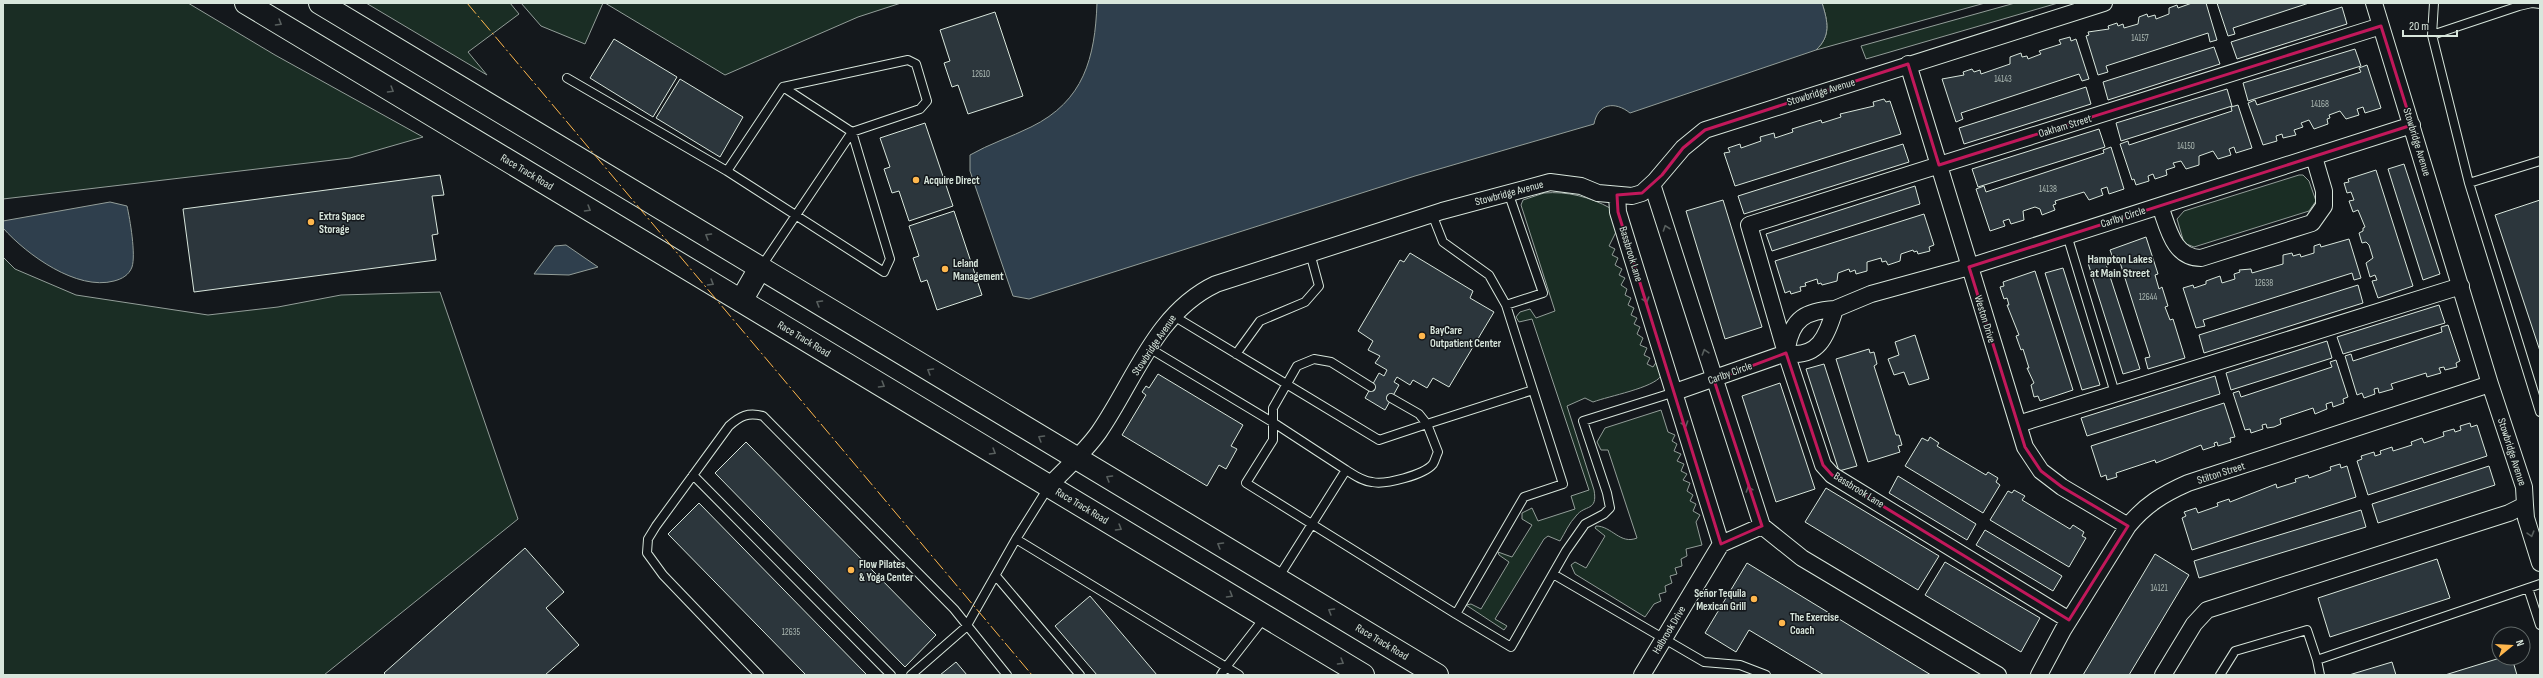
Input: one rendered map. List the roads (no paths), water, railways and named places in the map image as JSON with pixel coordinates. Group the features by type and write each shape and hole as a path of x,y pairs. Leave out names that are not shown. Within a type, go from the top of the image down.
{"main road":[{"name":"Race Track Road","path":"246,3 1363,675"},
{"name":"Race Track Road","path":"320,3 1437,675"},
{"path":"741,301 760,268"}],"street":[{"name":"Stowbridge Avenue","path":"1049,486 1098,433 1149,348 1172,315 1202,290 1310,252 1432,214 1508,192 1550,182 1581,186 1598,193 1632,196 1642,193 1652,184 1682,148 1705,130 1908,64 2104,3"},
{"name":"Stowbridge Avenue","path":"2374,3 2490,384 2524,487 2526,518 2540,563"},
{"name":"Oakham Street","path":"1749,225 2381,26"},
{"name":"Weston Drive","path":"1908,64 2025,447 2040,471 2062,487 2128,526"},
{"name":"Carlby Circle","path":"1786,353 1791,328 1811,313 1835,309 1870,294 1969,266 2412,125"},
{"path":"2160,206 2174,242 2183,253 2192,258 2201,258 2312,223 2324,206 2324,191 2314,157"},
{"path":"1652,184 1762,526 1802,558 1998,675"},
{"name":"Bassbrook Lane","path":"1617,195 1618,212 1721,544"},
{"name":"Bassbrook Lane","path":"1749,225 1786,353 1823,465 1832,475 2069,620"},
{"path":"2018,424 2461,286"},
{"name":"Carlby Circle","path":"1675,392 1714,380 1786,353 1805,354 1817,346 1825,336 1835,309"},
{"name":"Stilton Street","path":"2040,675 2069,620 2128,526 2141,511 2160,496 2188,483 2490,384"},
{"path":"2163,675 2194,624 2207,610 2509,513 2525,505"},
{"path":"1721,544 1762,526"},
{"name":"Halbrook Drive","path":"1642,675 1721,544"}],"lane":[{"path":"2434,3 2432,36 2469,183 2540,412"},
{"path":"2432,36 2519,6 2532,3 2540,4"},
{"path":"727,171 783,87 908,60 916,64 927,101 920,109 852,132 794,214 760,268"},
{"path":"567,78 727,171 884,272 890,259 852,132 783,87"},
{"path":"2469,183 2540,161"},
{"path":"1506,305 1543,293 1508,192"},
{"path":"1432,214 1443,242 1489,275 1506,305 1563,484 1524,497 1456,614"},
{"path":"2067,235 2115,394"},
{"path":"1236,354 1260,321 1305,302 1319,286 1310,252"},
{"path":"1172,315 1379,440 1533,390"},
{"path":"1149,348 1274,423 1346,470 1363,480 1378,483 1403,478 1424,470 1433,464 1438,452 1427,424 1419,414 1391,398"},
{"path":"1371,387 1331,362 1314,359 1297,366 1273,408 1273,440 1246,483 1313,526 1511,647 1553,574 1585,524 1604,514 1610,508 1608,493 1583,421 1675,392"},
{"path":"759,675 663,575 647,553 648,538 729,426 738,417 752,413 763,416 954,610 966,628 1007,675"},
{"path":"1278,579 1313,526 1346,470"},
{"path":"693,475 891,675"},
{"path":"911,675 966,628 1016,539 1049,486"},
{"path":"1016,539 1239,675"},
{"path":"1553,574 1704,662 1740,665 1766,675"},
{"path":"996,576 1080,675"},
{"path":"2317,660 2540,584"},
{"path":"2528,588 2540,625"},
{"path":"1221,675 1265,617"},
{"path":"2220,675 2235,651 2307,630 2317,660 2320,675"}],"water":[{"path":"1097,3 1822,3 1826,16 1827,28 1821,45 1816,50 1630,113 1619,107 1608,106 1599,112 1594,124 1415,176 1029,299 1013,296 970,171 970,155 1031,127 1049,116 1075,91 1089,60 1096,23"},
{"path":"110,202 127,206 133,246 133,261 131,270 125,276 114,281 100,283 84,281 69,276 39,259 25,249 3,228 3,221"},
{"path":"566,245 598,267 569,275 534,274 555,246"}],"place":[{"name":"Acquire Direct","path":"916,180"},
{"name":"Extra Space Storage","path":"311,222"},
{"name":"Leland Management","path":"945,269"},
{"name":"BayCare Outpatient Center","path":"1422,336"},
{"name":"Flow Pilates & Yoga Center","path":"851,570"},
{"name":"Señor Tequila Mexican Grill","path":"1754,599"},
{"name":"The Exercise Coach","path":"1782,623"}],"district":[{"name":"Hampton Lakes at Main Street","path":"2120,266"}]}
